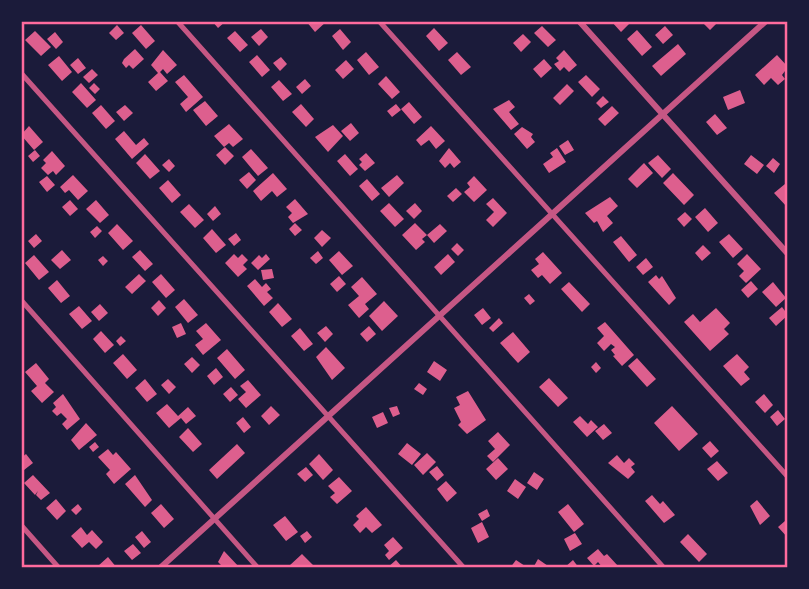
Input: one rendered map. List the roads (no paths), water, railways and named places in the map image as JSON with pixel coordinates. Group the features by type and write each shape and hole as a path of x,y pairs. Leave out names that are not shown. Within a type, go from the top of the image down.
{"street":[{"path":"177,21 664,568"},
{"path":"379,21 788,477"},
{"path":"579,21 788,254"},
{"path":"160,568 766,21"},
{"path":"21,73 464,568"},
{"path":"21,300 258,568"},
{"path":"21,525 59,568"}]}
